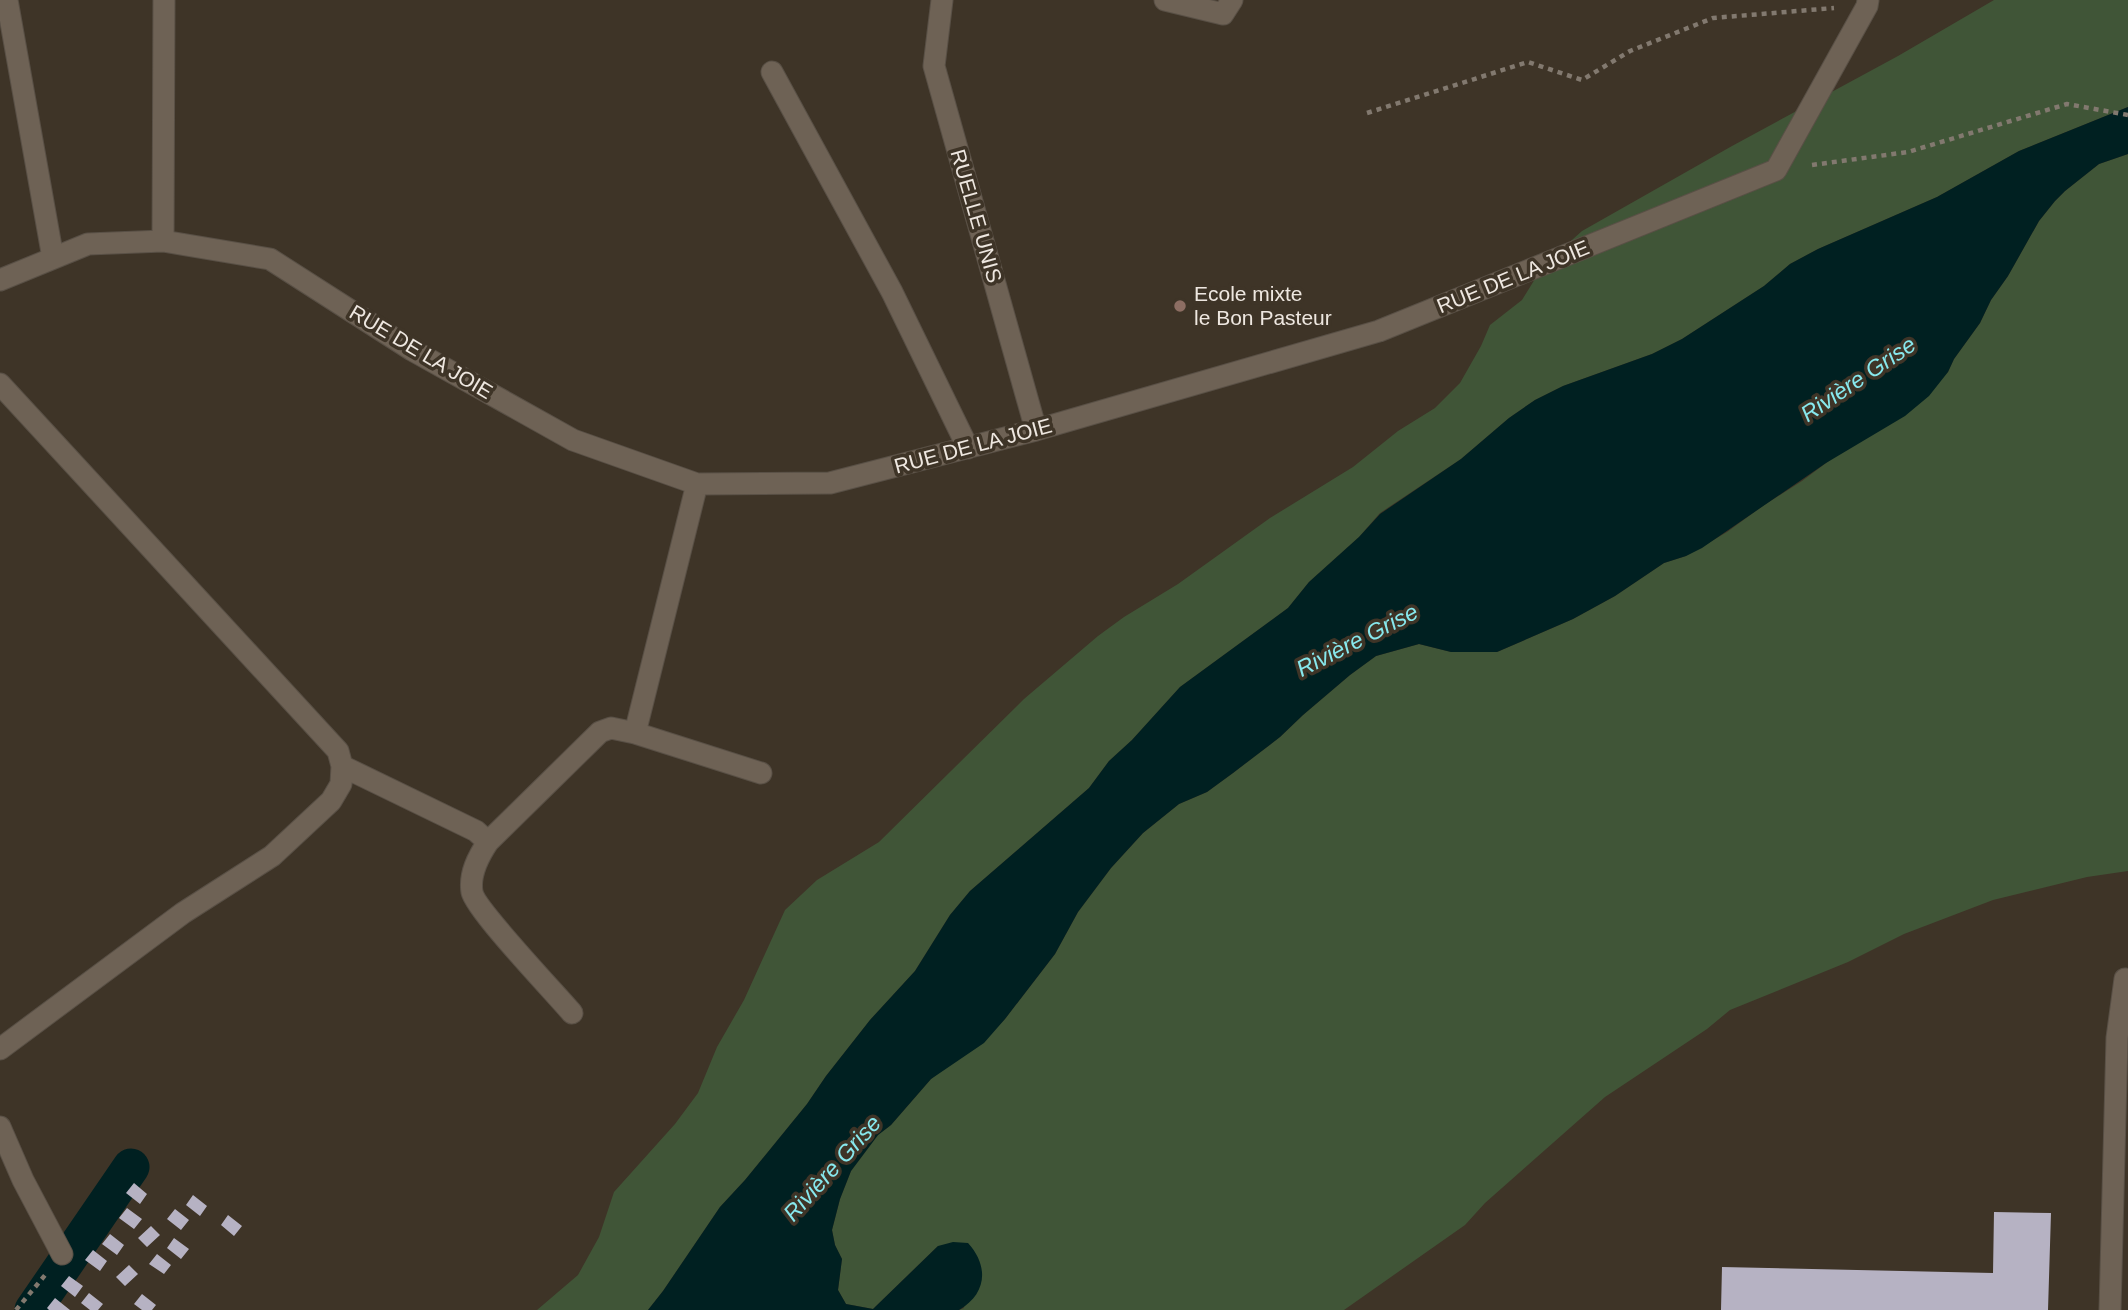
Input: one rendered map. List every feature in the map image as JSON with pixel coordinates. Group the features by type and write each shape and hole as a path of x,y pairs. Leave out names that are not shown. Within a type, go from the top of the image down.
{"street":[{"path":"7,0 53,258"},
{"path":"163,241 164,0"},
{"name":"RUELLE UNIS","path":"942,0 933,66 1035,430"},
{"path":"1165,0 1223,15 1232,0"},
{"path":"1776,170 1867,3"},
{"path":"772,72 892,292 968,448"},
{"name":"RUE DE LA JOIE","path":"0,280 88,244 163,241 270,259 412,350 573,440 697,484 830,483 1035,430 1378,331 1776,170"},
{"path":"0,384 338,751 342,766 341,784 331,801 272,856 183,913 0,1049"},
{"path":"635,733 697,484"},
{"path":"572,1013 485,914 472,895 473,873 488,842 600,732 611,728 635,733 761,773"},
{"path":"342,766 476,831 488,842"},
{"path":"2110,1310 2117,1038 2125,979"},
{"path":"0,1127 23,1180 62,1254"}],"path":[{"path":"1367,113 1528,62 1582,80 1630,51 1713,18 1867,3"},
{"path":"1776,170 1908,152 2067,104 2128,115"},
{"path":"16,1310 62,1254"}],"green space":[{"path":"1994,0 2128,0 2128,107 2019,151 1937,197 1818,249 1790,264 1764,286 1682,339 1652,354 1563,386 1535,400 1509,418 1461,459 1380,513 1359,537 1309,582 1288,608 1180,687 1109,761 1089,788 970,891 950,915 915,971 870,1020 807,1104 720,1207 648,1310 537,1310 578,1275 599,1237 614,1192 675,1124 698,1093 717,1047 744,1000 785,910 817,880 879,842 1024,699 1098,636 1178,584 1270,518 1353,467 1398,431 1435,408 1460,383 1490,325 1522,300 1543,266 1582,231"},
{"path":"2128,154 2128,871 2087,877 1993,900 1904,934 1848,962 1730,1010 1707,1029 1605,1097 1485,1203 1465,1225 1344,1310 959,1310 964,1308 938,1246 873,1309 846,1304 838,1290 842,1259 832,1230 851,1171 878,1135 891,1125 931,1079 1005,1019 1055,954 1078,912 1111,868 1143,833 1179,804 1207,792 1233,773 1376,656 1419,644 1451,652 1497,652 1573,619 1615,596 1664,563 1686,556 1727,532 1802,481 1948,372 1980,323 2039,221 2055,201 2099,164"}],"water":[{"name":"Rivière Grise","path":"2128,107 2128,154 2099,164 2055,201 2039,221 1980,323 1948,372 1929,396 1905,416 1826,463 1702,548 1664,563 1615,596 1573,619 1497,652 1451,652 1419,644 1376,656 1233,773 1207,792 1179,804 1143,833 1111,868 1078,912 1055,954 1005,1019 984,1043 931,1079 891,1125 878,1135 851,1171 840,1199 832,1230 842,1259 838,1290 846,1304 873,1309 938,1246 953,1242 968,1243 982,1270 980,1288 968,1303 959,1310 648,1310 720,1207 807,1104 870,1020 915,971 950,915 970,891 1089,788 1109,761 1180,687 1288,608 1309,582 1380,514 1461,459 1509,418 1535,400 1563,386 1652,354 1682,339 1764,286 1790,264 1818,249 1937,197 2019,151"}],"building":[{"path":"134,1183 147,1194 140,1204 126,1193"},
{"path":"193,1195 207,1206 200,1216 186,1205"},
{"path":"127,1208 142,1219 134,1229 119,1218"},
{"path":"175,1209 189,1220 181,1230 167,1219"},
{"path":"1994,1212 2051,1213 2048,1310 1721,1310 1722,1267 1993,1273"},
{"path":"228,1215 242,1226 234,1236 221,1225"},
{"path":"151,1226 160,1235 147,1247 138,1238"},
{"path":"110,1234 124,1245 117,1255 102,1244"},
{"path":"174,1238 189,1249 181,1259 167,1248"},
{"path":"93,1250 107,1261 100,1271 85,1260"},
{"path":"157,1254 171,1265 164,1274 149,1264"},
{"path":"129,1265 138,1274 125,1286 116,1277"},
{"path":"69,1276 83,1286 75,1297 61,1286"},
{"path":"89,1293 103,1304 98,1310 90,1310 81,1303"},
{"path":"142,1294 156,1305 152,1310 142,1310 134,1304"},
{"path":"55,1298 70,1310 49,1310 47,1308"}],"waterway":[{"path":"33,1310 131,1167"}],"place":[{"name":"Ecole mixte le Bon Pasteur","path":"1180,306"}]}
